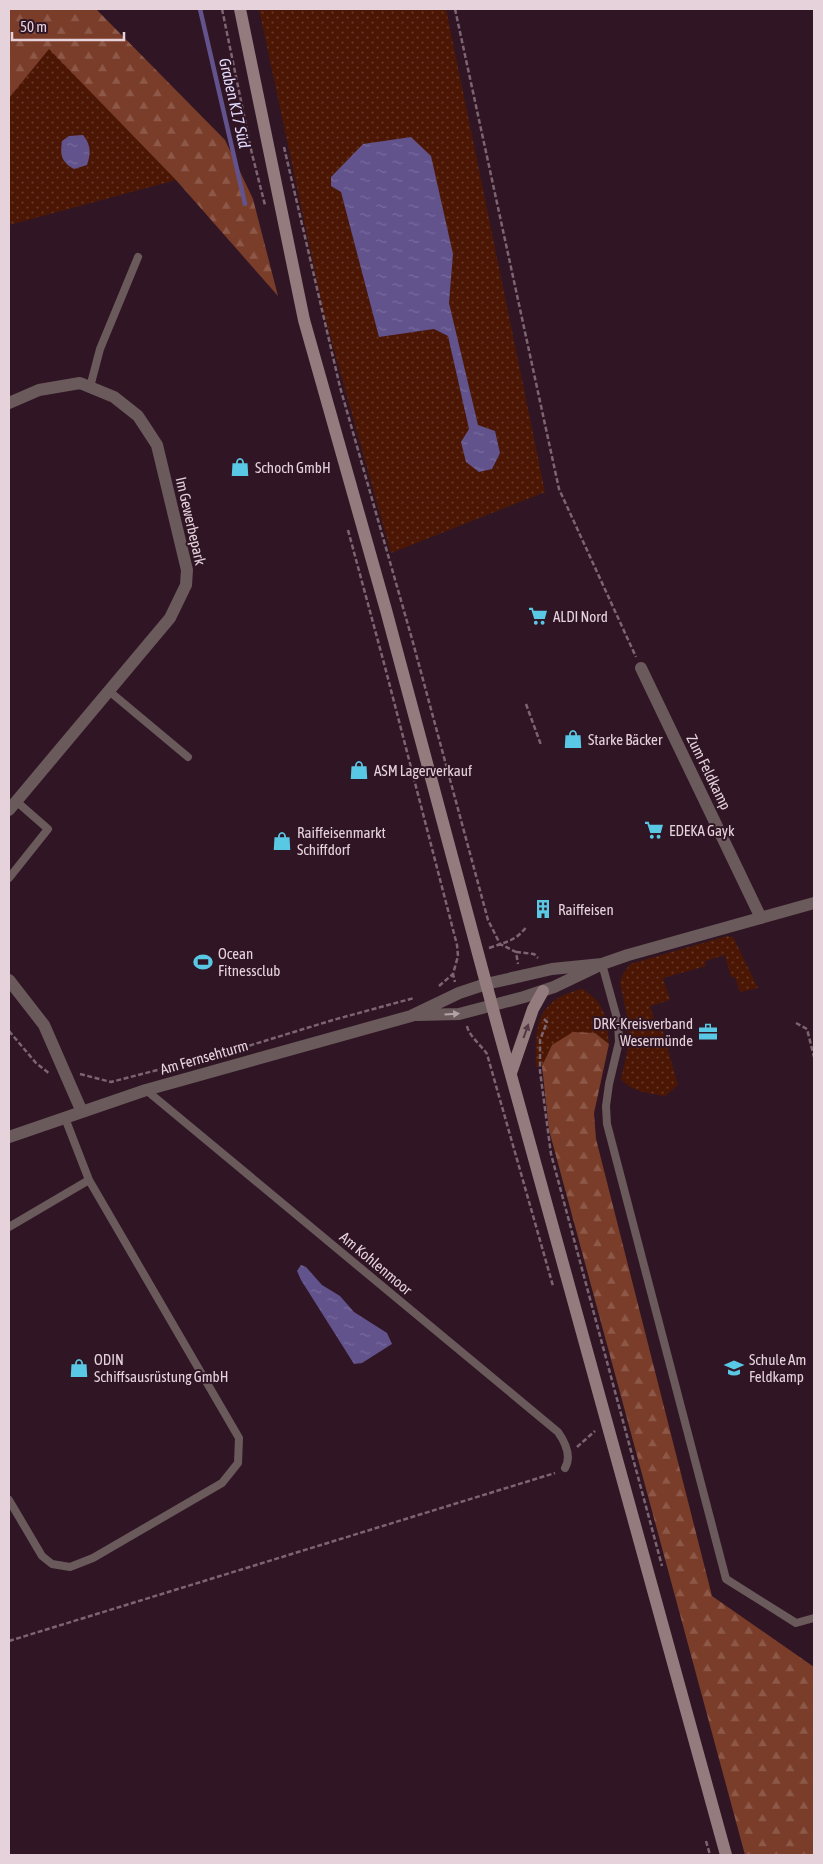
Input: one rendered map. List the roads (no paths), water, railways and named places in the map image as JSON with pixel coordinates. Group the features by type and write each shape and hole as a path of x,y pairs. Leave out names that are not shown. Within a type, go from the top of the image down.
{"main road":[{"path":"240,9 304,320 388,619 486,984 726,1855"},
{"path":"511,1073 533,1009 543,990"}],"street":[{"name":"Im Gewerbepark","path":"9,403 39,390 80,383 114,396 138,416 157,445 187,570 186,585 170,618 12,806"},
{"name":"Zum Feldkamp","path":"641,668 761,918"},
{"path":"492,1005 554,987 602,964 640,951 814,903"},
{"path":"486,984 552,969 602,964"},
{"path":"9,980 44,1024 82,1112"},
{"name":"Am Fernsehturm","path":"9,1137 146,1090 410,1016 459,993 486,984"},
{"name":"Am Fernsehturm","path":"410,1016 464,1013 492,1005"}],"lane":[{"path":"90,387 100,349 138,256"},
{"path":"109,691 188,757"},
{"path":"9,878 48,829 12,806"},
{"path":"602,964 618,1022 619,1042 609,1084 606,1106 607,1124 726,1579 796,1622 814,1618"},
{"name":"Am Kohlenmoor","path":"146,1090 558,1432 566,1442 568,1463 565,1468"},
{"path":"9,1500 42,1556 52,1564 70,1568 93,1558 222,1483 238,1463 239,1438 88,1180 65,1118"},
{"path":"9,1227 88,1180"}],"water":[{"path":"83,135 89,146 90,153 87,165 74,169 66,164 62,158 62,141 69,136"},
{"path":"411,137 431,156 453,254 449,303 478,425 495,431 500,453 492,469 479,472 466,462 461,442 469,429 448,336 434,329 379,337 341,192 331,186 331,177 363,144"},
{"path":"301,1265 306,1267 322,1285 340,1296 354,1312 387,1333 392,1344 362,1363 354,1364 301,1280 297,1271"}],"waterway":[{"name":"Graben K17 Süd","path":"200,9 245,204"}],"place":[{"name":"Schoch GmbH","path":"240,467"},
{"name":"ALDI Nord","path":"538,616"},
{"name":"Starke Bäcker","path":"573,739"},
{"name":"ASM Lagerverkauf","path":"359,770"},
{"name":"EDEKA Gayk","path":"654,830"},
{"name":"Raiffeisenmarkt Schiffdorf","path":"282,841"},
{"name":"Raiffeisen","path":"543,909"},
{"name":"Ocean Fitnessclub","path":"203,962"},
{"name":"DRK-Kreisverband Wesermünde","path":"708,1032"},
{"name":"ODIN Schiffsausrüstung GmbH","path":"79,1368"},
{"name":"Schule Am Feldkamp","path":"734,1368"}]}
